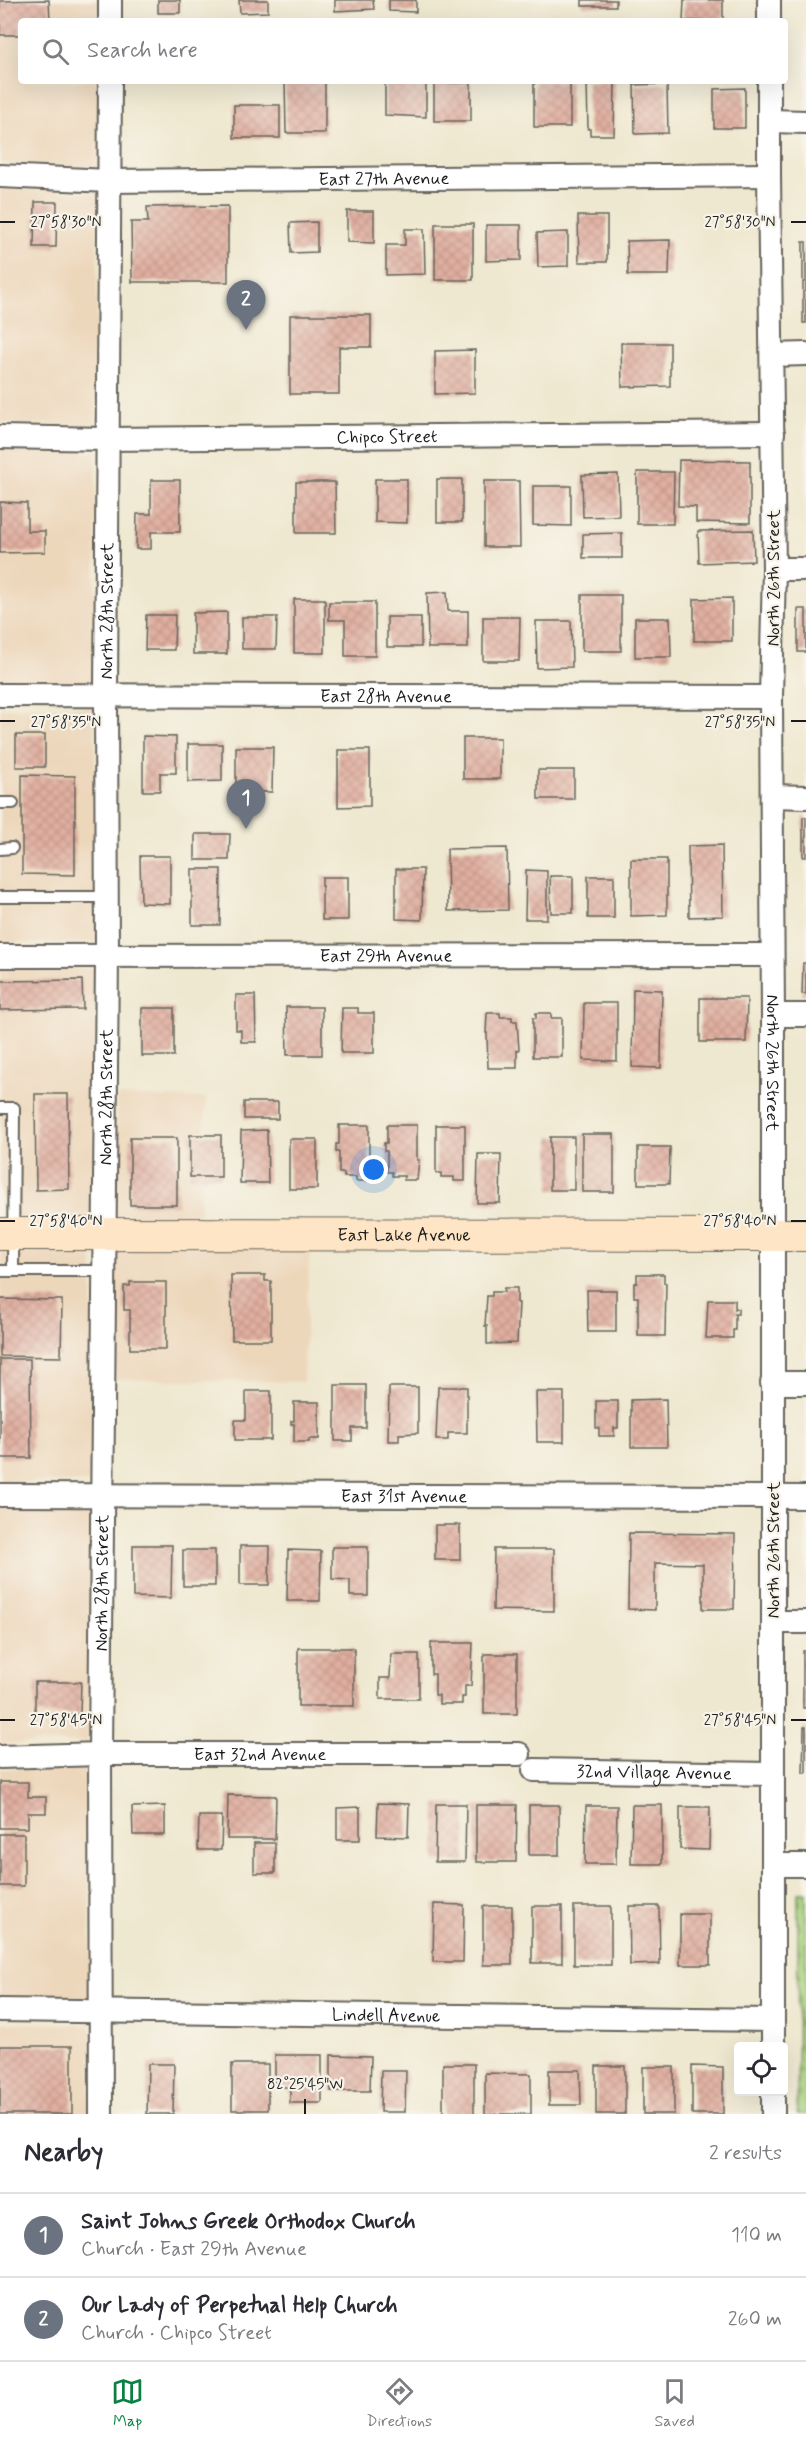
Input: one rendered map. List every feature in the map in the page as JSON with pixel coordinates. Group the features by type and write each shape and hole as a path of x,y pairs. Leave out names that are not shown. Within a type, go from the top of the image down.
{"street":[{"path":"110,0 110,18"},
{"path":"769,0 769,18"},
{"name":"North 28th Street","path":"101,2114 99,1754 107,955 106,695 110,84"},
{"name":"North 26th Street","path":"770,84 774,569 771,697 772,2042"},
{"path":"770,121 806,122"},
{"name":"East 27th Avenue","path":"0,176 109,181 769,175"},
{"path":"772,354 806,354"},
{"name":"Chipco Street","path":"0,437 107,439 773,433"},
{"path":"774,569 806,569"},
{"name":"East 28th Avenue","path":"0,695 771,697"},
{"path":"772,796 806,797"},
{"name":"East 29th Avenue","path":"0,956 771,955"},
{"path":"773,1015 806,1015"},
{"name":"East Lake Avenue","path":"7,1234 806,1235"},
{"path":"772,1383 806,1383"},
{"name":"East 31st Avenue","path":"0,1495 806,1497"},
{"path":"773,1622 806,1622"},
{"name":"East 32nd Avenue","path":"0,1757 99,1754 527,1762"},
{"name":"32nd Village Avenue","path":"527,1762 773,1774"},
{"path":"773,1865 806,1865"},
{"name":"Lindell Avenue","path":"0,2010 772,2020"},
{"path":"773,2096 773,2114"}],"lane":[{"path":"0,803 13,803"},
{"path":"0,849 12,848"},
{"path":"0,897 107,897"},
{"path":"0,1108 14,1108 7,1234 13,1271"},
{"path":"0,1271 104,1271"}],"shaded area":[{"path":"0,0 99,0 99,18 18,18 18,84 99,84 98,168 0,163"},
{"path":"0,188 98,193 96,426 0,424"},
{"path":"0,449 96,452 95,682 0,683"},
{"path":"95,707 96,942 0,943 0,708"},
{"path":"0,968 96,968 93,1221 0,1221"},
{"path":"117,1096 206,1098 199,1222 115,1221"},
{"path":"0,1246 93,1246 91,1482 0,1482"},
{"path":"115,1246 310,1247 303,1382 115,1379"},
{"path":"0,1507 91,1507 88,1742 0,1744"},
{"path":"88,1767 91,2000 0,1998 0,1769"},
{"path":"0,2023 91,2025 90,2114 0,2114"}],"green space":[{"path":"798,1892 806,1892 806,2114 797,2114"}],"building":[{"path":"49,0 50,18 18,18 18,35 0,35 0,1"},
{"path":"158,0 180,0 180,13 158,13"},
{"path":"239,0 268,0 268,12 240,13"},
{"path":"335,0 373,0 374,9 335,11"},
{"path":"389,0 416,0 416,12 389,11"},
{"path":"582,0 616,0 616,6 582,6"},
{"path":"684,0 723,0 723,18 683,18"},
{"path":"285,84 325,84 325,133 286,133"},
{"path":"385,84 426,84 426,117 385,115"},
{"path":"434,84 471,84 471,121 434,121"},
{"path":"534,84 570,84 570,127 534,127"},
{"path":"587,84 615,84 614,135 590,135 590,129 588,129"},
{"path":"667,84 668,133 635,134 634,85"},
{"path":"745,88 745,128 714,128 714,89"},
{"path":"234,105 280,105 280,138 234,138"},
{"path":"35,202 57,202 56,247 34,247"},
{"path":"228,206 228,282 132,282 131,222 148,222 147,207"},
{"path":"347,211 374,211 374,243 347,242"},
{"path":"578,216 607,216 607,262 579,262"},
{"path":"317,222 317,252 291,253 290,223"},
{"path":"435,224 473,224 473,280 435,280"},
{"path":"486,225 521,225 521,260 486,261"},
{"path":"405,229 424,229 425,274 386,275 386,245 405,245"},
{"path":"568,232 568,266 538,267 537,233"},
{"path":"670,240 669,275 628,275 627,241"},
{"path":"803,242 806,242 806,323 803,323"},
{"path":"290,315 371,315 371,347 339,347 339,394 290,394"},
{"path":"621,343 670,343 670,386 622,387"},
{"path":"475,350 475,393 435,394 435,351"},
{"path":"679,460 750,461 750,523 696,522 696,507 678,506"},
{"path":"637,472 674,472 673,524 637,524"},
{"path":"618,474 619,516 583,517 582,475"},
{"path":"375,479 407,479 407,523 375,522"},
{"path":"437,479 462,479 462,522 437,522"},
{"path":"151,480 180,480 180,532 151,532 151,549 136,549 137,514 151,514"},
{"path":"484,481 519,481 520,547 484,547"},
{"path":"296,482 335,482 336,533 296,533"},
{"path":"533,486 571,486 571,526 533,525"},
{"path":"0,502 27,503 27,531 45,531 45,552 0,553"},
{"path":"753,530 754,561 699,563 698,531"},
{"path":"622,533 622,558 583,558 583,534"},
{"path":"447,592 448,611 468,611 468,648 428,648 427,593"},
{"path":"582,595 621,595 621,651 582,651"},
{"path":"732,598 732,641 694,641 694,599"},
{"path":"294,599 325,599 325,653 294,653"},
{"path":"329,602 375,602 375,656 345,656 345,620 329,620"},
{"path":"798,609 806,609 806,652 798,652"},
{"path":"227,612 227,654 193,654 193,613"},
{"path":"146,615 175,615 174,650 145,650"},
{"path":"242,617 277,617 276,649 242,649"},
{"path":"387,617 421,617 421,647 387,647"},
{"path":"483,617 520,617 519,661 483,661"},
{"path":"635,618 670,618 671,657 635,657"},
{"path":"536,621 571,621 572,667 537,668"},
{"path":"16,735 45,735 45,767 16,767"},
{"path":"143,736 176,737 176,773 160,773 160,791 143,791"},
{"path":"463,738 500,738 500,779 463,779"},
{"path":"188,744 222,744 222,781 188,782"},
{"path":"236,747 273,747 272,792 236,792"},
{"path":"338,750 370,750 370,806 338,807"},
{"path":"538,770 574,770 574,799 538,799"},
{"path":"22,775 75,776 75,875 22,874"},
{"path":"803,817 806,817 806,857 803,857"},
{"path":"195,834 230,834 229,860 195,860"},
{"path":"722,845 723,916 689,917 688,846"},
{"path":"507,848 508,910 448,911 447,849"},
{"path":"140,856 170,856 170,904 141,903"},
{"path":"631,859 667,859 667,915 631,916"},
{"path":"192,869 221,869 220,925 192,925"},
{"path":"396,869 423,869 422,920 396,919"},
{"path":"526,870 547,871 547,919 525,919"},
{"path":"550,876 573,876 573,913 551,913"},
{"path":"588,876 614,876 614,918 588,918"},
{"path":"322,877 348,877 348,920 322,920"},
{"path":"803,963 806,963 806,994 802,994"},
{"path":"82,980 83,1009 0,1010 0,981"},
{"path":"633,989 662,990 661,1068 632,1067"},
{"path":"236,995 255,995 256,1042 241,1042 241,1030 236,1030"},
{"path":"700,998 747,998 746,1042 700,1042"},
{"path":"584,1003 617,1003 617,1061 583,1060"},
{"path":"286,1007 322,1007 322,1055 287,1055"},
{"path":"142,1008 174,1008 174,1056 142,1056"},
{"path":"342,1008 358,1008 358,1013 374,1013 374,1053 341,1053"},
{"path":"487,1013 500,1013 500,1017 512,1017 512,1021 517,1021 519,1050 517,1050 517,1068 488,1068"},
{"path":"536,1013 551,1013 551,1018 562,1018 562,1057 533,1057 533,1018 536,1018"},
{"path":"35,1094 68,1094 69,1189 36,1190"},
{"path":"244,1102 278,1102 278,1119 244,1119"},
{"path":"339,1125 369,1125 369,1161 371,1161 369,1181 356,1181 356,1177 344,1177 344,1173 339,1173 339,1152 336,1152 336,1144 339,1144"},
{"path":"387,1125 417,1125 417,1160 419,1160 417,1180 404,1180 404,1176 392,1176 392,1172 387,1172 387,1151 384,1151 384,1143 387,1143"},
{"path":"436,1125 465,1125 465,1181 454,1181 454,1177 441,1177 441,1173 436,1173"},
{"path":"267,1130 268,1183 240,1183 241,1131"},
{"path":"582,1134 614,1134 614,1192 582,1192"},
{"path":"190,1135 221,1135 221,1177 190,1177"},
{"path":"550,1137 574,1137 574,1190 550,1190"},
{"path":"130,1138 177,1138 177,1205 130,1205"},
{"path":"289,1139 317,1139 317,1189 289,1189"},
{"path":"638,1147 670,1147 669,1184 638,1184"},
{"path":"478,1154 501,1154 500,1203 477,1203"},
{"path":"637,1274 664,1274 664,1283 666,1283 665,1336 638,1336 638,1297 634,1297 634,1283 637,1283"},
{"path":"231,1275 265,1275 265,1281 271,1281 271,1340 232,1340"},
{"path":"130,1282 166,1282 166,1349 130,1349 130,1310 124,1310 124,1286 130,1286"},
{"path":"504,1288 517,1288 517,1303 519,1303 517,1343 487,1344 487,1326 485,1326 487,1296 492,1296 492,1292 504,1292"},
{"path":"587,1290 616,1290 616,1332 588,1332"},
{"path":"0,1299 62,1300 61,1357 0,1356"},
{"path":"708,1300 735,1300 735,1309 738,1309 738,1314 735,1314 733,1338 706,1338"},
{"path":"0,1359 30,1359 31,1458 0,1458"},
{"path":"335,1385 366,1385 366,1428 352,1428 352,1441 335,1441"},
{"path":"389,1387 418,1387 418,1433 399,1434 399,1441 388,1441"},
{"path":"438,1387 467,1387 467,1433 448,1433 448,1440 436,1440"},
{"path":"246,1391 271,1391 271,1440 235,1440 235,1420 246,1420"},
{"path":"536,1392 564,1392 564,1442 537,1442"},
{"path":"666,1399 667,1447 631,1447 631,1400"},
{"path":"596,1401 618,1401 618,1428 614,1428 614,1436 599,1436 599,1428 596,1428"},
{"path":"294,1402 319,1402 319,1439 294,1442 294,1424 291,1424 291,1421 294,1421"},
{"path":"435,1525 460,1525 460,1560 435,1560"},
{"path":"629,1533 735,1534 734,1609 703,1609 703,1564 655,1563 655,1610 628,1609"},
{"path":"133,1545 172,1545 171,1598 133,1597"},
{"path":"240,1546 270,1546 269,1585 240,1585"},
{"path":"332,1547 368,1547 368,1596 350,1596 350,1580 332,1579"},
{"path":"494,1549 554,1549 554,1611 493,1610"},
{"path":"183,1550 215,1550 215,1586 183,1586"},
{"path":"288,1550 321,1551 320,1601 287,1601"},
{"path":"431,1643 473,1643 471,1686 465,1686 465,1697 462,1697 462,1704 439,1704 439,1695 435,1695 435,1674 431,1674"},
{"path":"298,1648 354,1648 354,1706 298,1706"},
{"path":"803,1651 806,1651 806,1708 803,1708"},
{"path":"391,1654 419,1654 419,1699 380,1699 380,1678 390,1678"},
{"path":"484,1654 517,1654 517,1714 484,1714"},
{"path":"35,1682 81,1682 80,1714 35,1714"},
{"path":"804,1727 806,1727 806,1773 803,1773"},
{"path":"0,1782 28,1782 28,1797 46,1797 46,1813 28,1813 28,1828 0,1828"},
{"path":"228,1795 276,1796 275,1839 227,1839"},
{"path":"378,1803 409,1804 408,1837 377,1836"},
{"path":"436,1804 466,1804 465,1862 435,1862"},
{"path":"476,1805 517,1805 516,1862 476,1862"},
{"path":"529,1805 559,1805 559,1855 529,1855"},
{"path":"632,1805 662,1805 662,1864 631,1864"},
{"path":"165,1806 165,1835 133,1835 132,1807"},
{"path":"586,1806 617,1806 616,1864 585,1864"},
{"path":"360,1807 360,1840 337,1840 337,1808"},
{"path":"680,1807 710,1807 709,1850 680,1849"},
{"path":"199,1816 222,1816 221,1850 198,1850"},
{"path":"0,1834 24,1834 24,1886 0,1886"},
{"path":"254,1843 275,1843 275,1873 254,1873"},
{"path":"434,1904 464,1905 463,1962 433,1962"},
{"path":"483,1906 512,1906 512,1965 483,1965"},
{"path":"532,1906 562,1906 562,1963 532,1963"},
{"path":"574,1906 611,1906 611,1965 574,1965"},
{"path":"629,1906 659,1906 660,1964 630,1965"},
{"path":"680,1914 710,1914 710,1965 680,1965"},
{"path":"0,2046 72,2046 72,2114 0,2114"},
{"path":"275,2055 322,2055 322,2103 290,2103 290,2087 275,2087"},
{"path":"331,2055 371,2056 370,2091 331,2091"},
{"path":"148,2064 174,2064 173,2114 147,2114"},
{"path":"232,2064 268,2064 268,2110 232,2110"},
{"path":"443,2064 474,2064 474,2114 443,2114"},
{"path":"596,2066 625,2066 625,2114 596,2114"},
{"path":"692,2066 723,2067 723,2114 692,2114"},
{"path":"643,2067 674,2067 674,2114 643,2114"},
{"path":"549,2070 580,2070 581,2105 549,2105"},
{"path":"381,2071 406,2071 405,2112 380,2112"},
{"path":"485,2073 531,2074 531,2114 485,2114"}],"place":[{"name":"Our Lady of Perpetual Help Church","path":"246,330"},
{"name":"Saint Johns Greek Orthodox Church","path":"246,829"}]}
